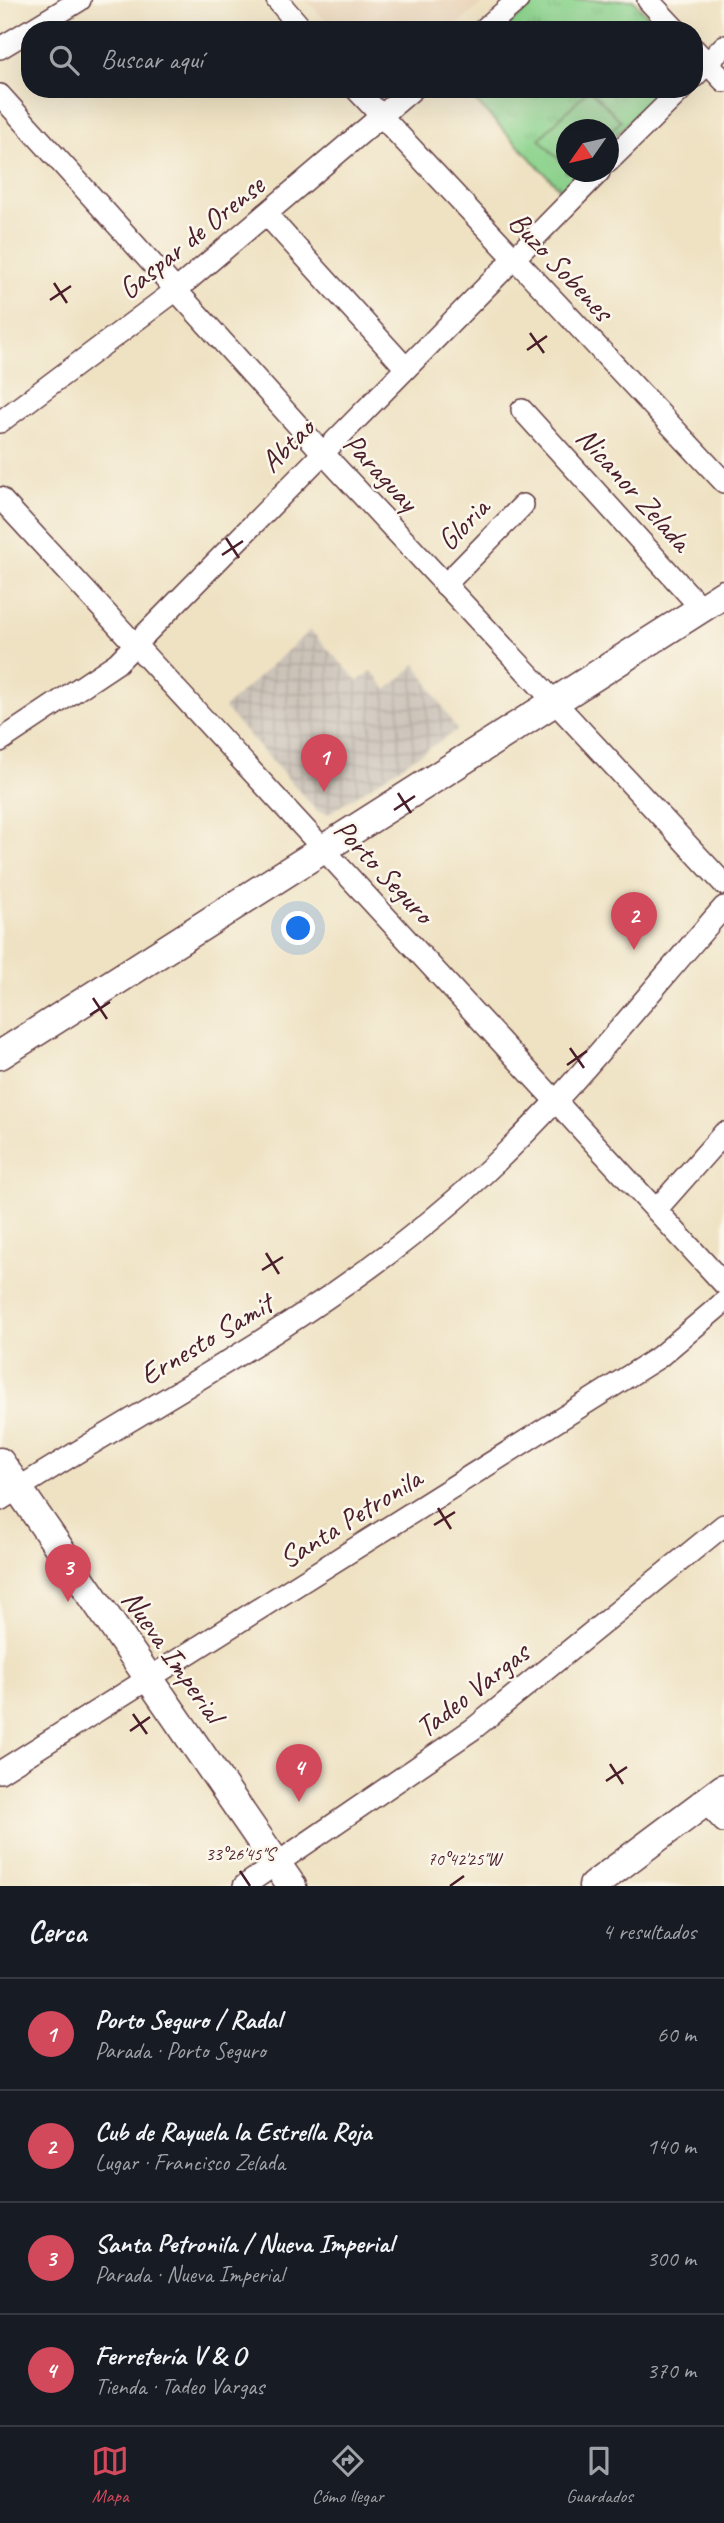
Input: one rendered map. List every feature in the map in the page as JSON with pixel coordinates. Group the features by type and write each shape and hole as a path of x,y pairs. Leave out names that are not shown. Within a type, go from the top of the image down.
{"main road":[{"path":"0,1055 713,601"},
{"name":"Nueva Imperial","path":"0,1462 9,1494 149,1680 285,1875"},
{"path":"593,1886 718,1804"}],"street":[{"path":"45,21 80,0"},
{"path":"277,0 295,21"},
{"path":"494,21 518,0"},
{"path":"648,0 668,21"},
{"path":"0,48 21,35"},
{"path":"703,60 724,46"},
{"path":"703,66 724,81"},
{"name":"Paraguay","path":"0,95 322,452 724,884"},
{"name":"Buzo Sobenes","path":"364,98 724,482"},
{"name":"Gaspar de Orense","path":"0,422 175,290 402,98"},
{"path":"619,151 673,98"},
{"name":"Abtao","path":"0,741 108,671 589,182"},
{"path":"266,214 405,367"},
{"name":"Nicanor Zelada","path":"522,410 713,601"},
{"name":"Porto Seguro","path":"0,498 724,1284"},
{"name":"Gloria","path":"445,585 523,505"},
{"name":"Ernesto Samit","path":"9,1494 262,1341 351,1282 427,1223 494,1166 724,907"},
{"path":"656,1210 724,1133"},
{"name":"Santa Petronila","path":"0,1772 659,1357 724,1302"},
{"name":"Tadeo Vargas","path":"244,1886 285,1875 473,1729 724,1525"}],"shaded area":[{"path":"307,0 486,0 462,21 325,21"},
{"path":"310,630 358,681 372,671 387,690 416,664 457,730 328,814 317,811 224,708"}],"green space":[{"path":"537,0 633,0 653,21 513,21"},
{"path":"473,98 653,98 619,132 619,119 556,119 556,182 569,182 561,190"},
{"path":"580,98 598,98 619,119 559,119"},
{"path":"556,122 556,157 539,139"}],"place":[{"name":"Porto Seguro / Radal","path":"324,792"},
{"name":"Cub de Rayuela la Estrella Roja","path":"634,950"},
{"name":"Santa Petronila / Nueva Imperial","path":"68,1602"},
{"name":"Ferretería V & O","path":"299,1802"}]}
